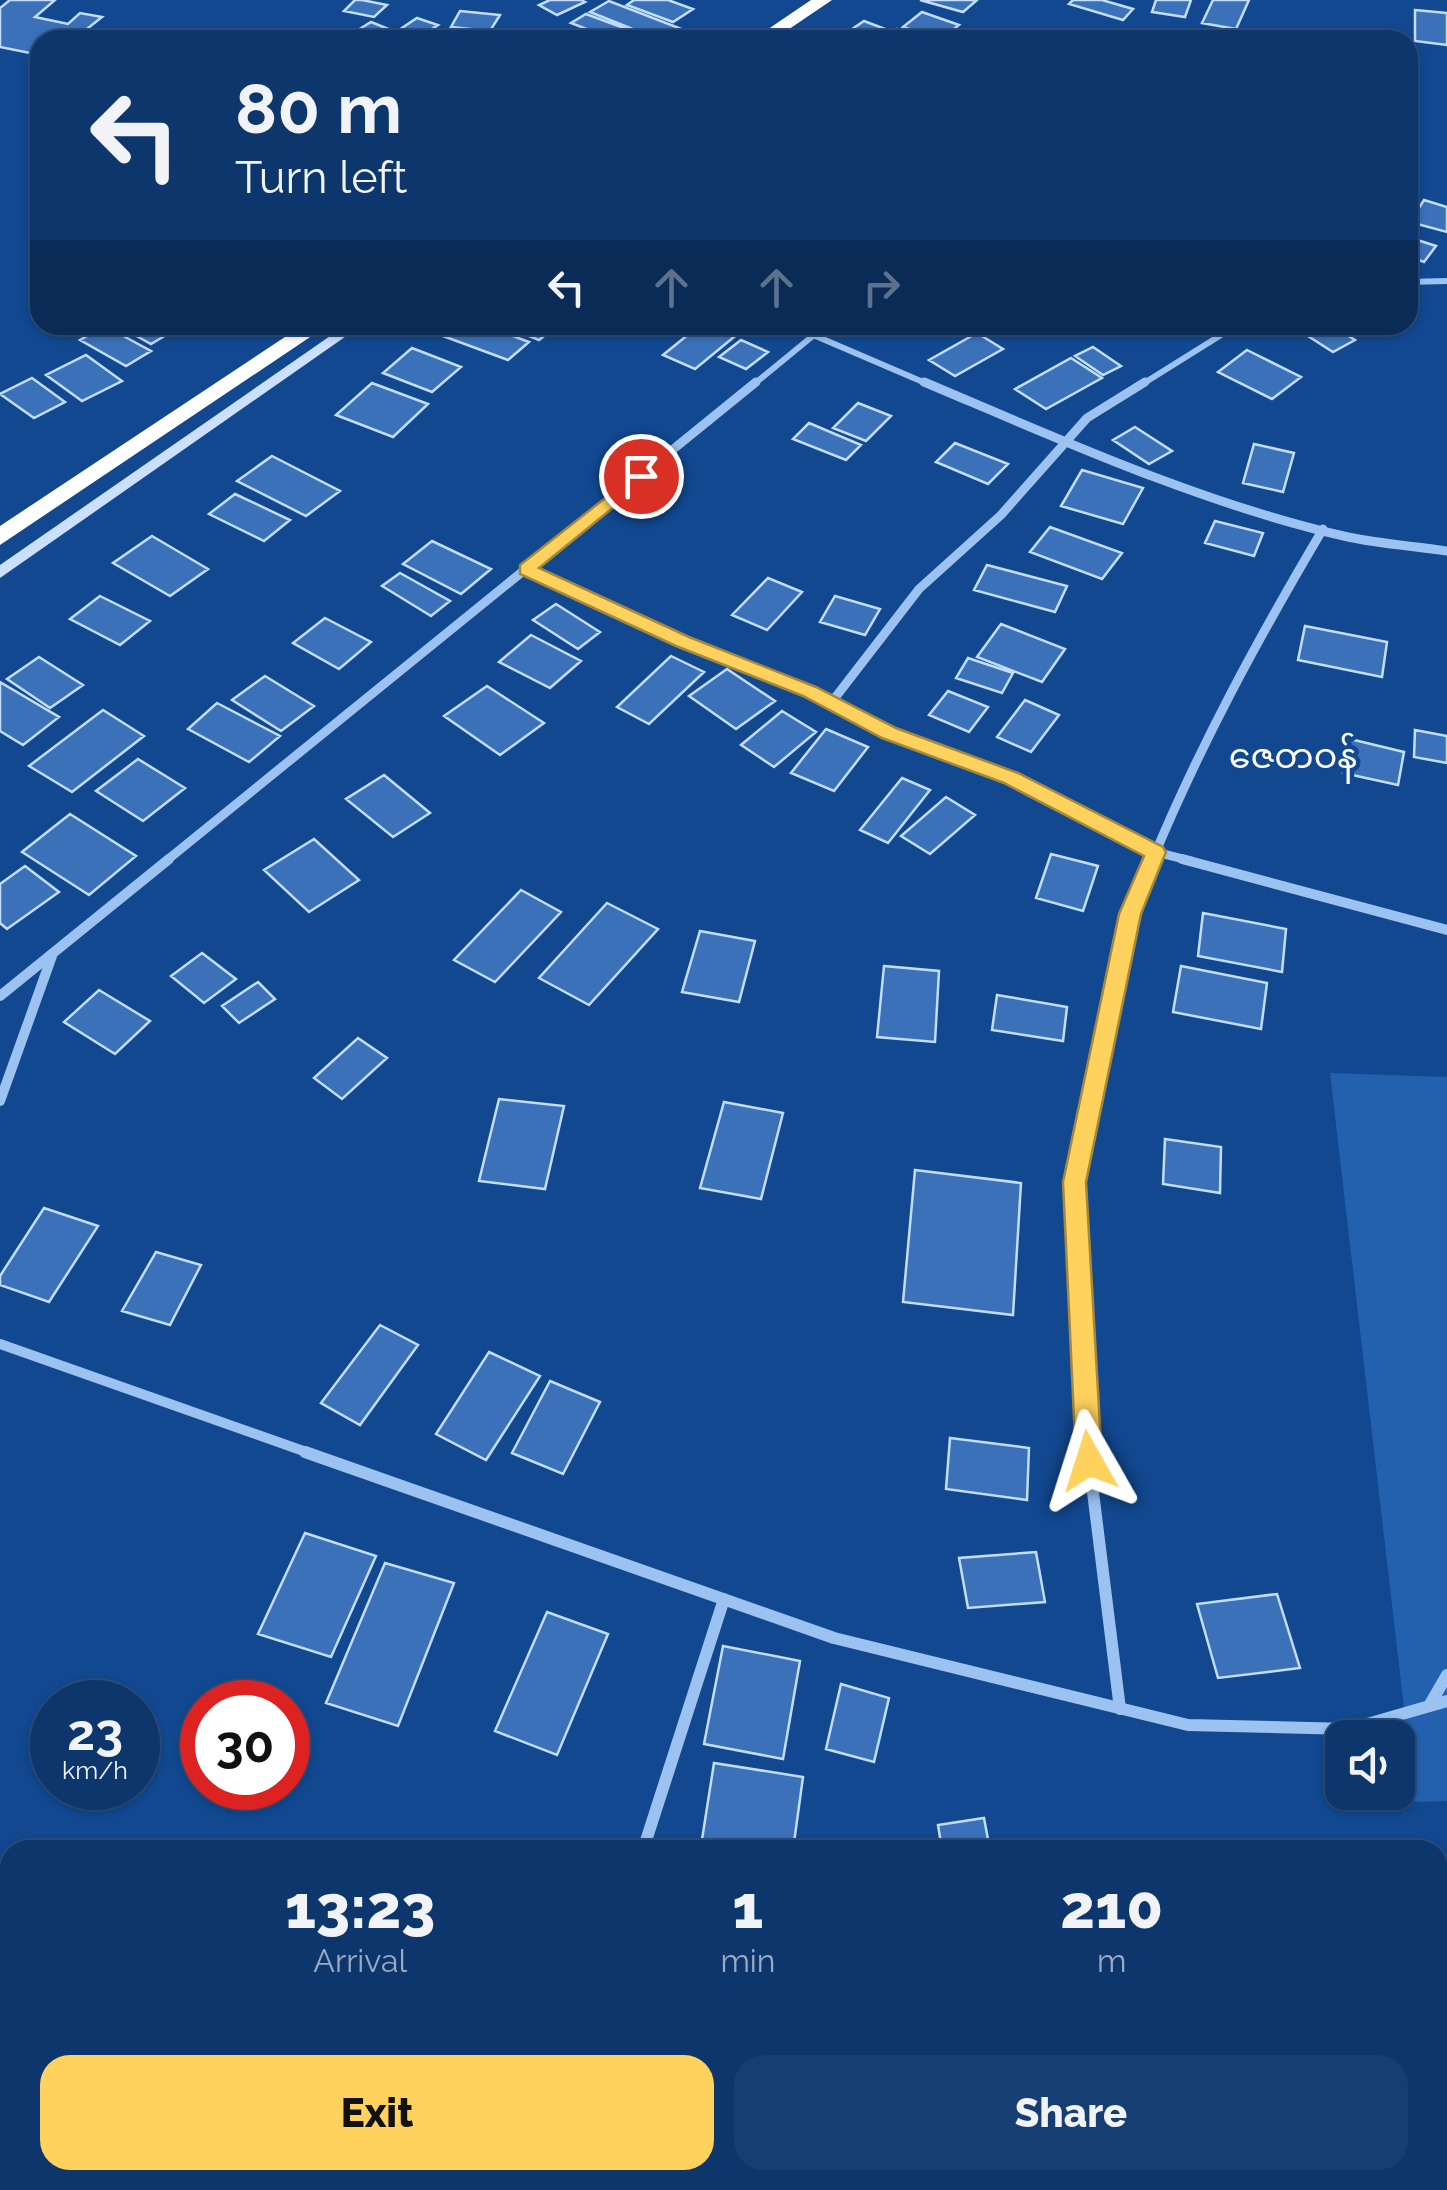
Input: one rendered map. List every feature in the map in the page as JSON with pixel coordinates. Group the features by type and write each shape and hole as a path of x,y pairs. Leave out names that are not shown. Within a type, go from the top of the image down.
{"highway":[{"path":"776,30 823,0"},
{"path":"0,538 302,335"}],"street":[{"path":"1418,282 1447,281"},
{"path":"0,573 341,335"},
{"path":"0,996 814,335 967,403 1175,481 1323,529 1447,551"},
{"path":"831,702 919,588 1001,515 1087,418 1220,335"},
{"path":"1120,1709 1084,1425 1075,1182 1130,914 1190,770 1257,641 1323,529"},
{"path":"526,570 683,642 831,702 889,733 1011,778 1156,852 1447,930"},
{"path":"0,1101 54,953"},
{"path":"0,1344 834,1638 1188,1726 1350,1729 1447,1701"},
{"path":"646,1840 724,1599"},
{"path":"1429,1706 1447,1674"}],"shaded area":[{"path":"1330,1073 1447,1077 1447,1801 1415,1802 1415,1720 1405,1720"}],"building":[{"path":"10,0 55,0 35,17 68,24 80,13 102,17 86,30 30,30 30,53 0,47 0,8"},
{"path":"355,0 387,5 374,17 344,11"},
{"path":"550,0 585,2 557,15 539,5"},
{"path":"634,0 668,0 693,9 673,22 627,5"},
{"path":"920,0 977,0 963,12"},
{"path":"1073,0 1102,0 1133,9 1123,20 1069,4"},
{"path":"1156,0 1191,0 1185,17 1152,12"},
{"path":"1213,0 1249,0 1236,29 1202,23"},
{"path":"609,1 679,28 635,30 590,12"},
{"path":"1415,10 1447,13 1447,45 1418,41"},
{"path":"460,11 500,15 491,30 451,27"},
{"path":"922,12 959,25 953,30 903,27"},
{"path":"586,14 629,30 589,30 571,23"},
{"path":"417,18 438,25 430,30 399,30"},
{"path":"864,21 888,30 851,30"},
{"path":"371,22 391,30 358,30"},
{"path":"1424,200 1447,207 1447,232 1418,224 1418,209"},
{"path":"1418,240 1436,246 1424,262 1418,260"},
{"path":"89,335 122,335 151,351 126,366 80,340"},
{"path":"135,335 166,335 151,344"},
{"path":"510,335 529,342 508,360 443,336"},
{"path":"688,335 736,335 695,369 663,355"},
{"path":"973,335 1003,349 955,376 929,360"},
{"path":"1306,335 1347,335 1355,340 1333,352"},
{"path":"741,340 768,352 746,369 719,357"},
{"path":"1093,347 1121,366 1103,375 1075,356"},
{"path":"412,348 461,367 432,392 383,373"},
{"path":"1247,350 1301,377 1272,399 1218,372"},
{"path":"86,355 122,381 82,401 46,375"},
{"path":"1071,358 1102,378 1046,409 1015,389"},
{"path":"32,378 65,402 34,418 0,394"},
{"path":"372,383 428,404 393,437 336,415"},
{"path":"858,403 891,416 866,441 833,428"},
{"path":"809,423 861,445 846,460 793,439"},
{"path":"1135,427 1172,451 1149,464 1113,440"},
{"path":"955,443 1008,464 988,484 936,462"},
{"path":"1254,444 1294,453 1283,492 1243,483"},
{"path":"272,456 340,491 306,516 237,481"},
{"path":"1082,470 1143,488 1123,524 1061,506"},
{"path":"235,494 290,520 264,541 209,514"},
{"path":"1215,521 1263,533 1254,556 1205,543"},
{"path":"1050,527 1122,553 1102,579 1030,552"},
{"path":"152,536 208,569 170,596 113,563"},
{"path":"432,541 491,569 461,594 403,564"},
{"path":"987,565 1067,586 1055,612 974,590"},
{"path":"400,573 450,601 431,616 382,586"},
{"path":"768,578 802,592 767,630 732,615"},
{"path":"100,596 150,621 120,645 70,619"},
{"path":"835,596 880,609 865,635 820,622"},
{"path":"556,604 600,632 578,649 533,620"},
{"path":"325,618 371,642 339,669 293,643"},
{"path":"1001,624 1065,649 1042,682 977,657"},
{"path":"1305,626 1387,642 1382,677 1298,660"},
{"path":"531,635 581,661 550,688 499,662"},
{"path":"671,656 704,672 649,724 617,707"},
{"path":"39,657 83,685 50,708 7,679"},
{"path":"968,658 1013,673 1002,693 956,678"},
{"path":"727,669 775,701 736,729 689,696"},
{"path":"265,676 314,706 281,731 232,700"},
{"path":"0,682 59,717 23,745 0,731"},
{"path":"487,686 544,723 500,755 444,716"},
{"path":"948,691 988,707 969,732 929,715"},
{"path":"1025,700 1059,715 1031,752 997,737"},
{"path":"217,703 280,736 249,762 188,729"},
{"path":"103,710 144,736 72,792 29,766"},
{"path":"782,711 816,732 774,767 741,745"},
{"path":"826,729 868,747 834,791 791,773"},
{"path":"1415,730 1447,736 1447,763 1414,757"},
{"path":"1350,739 1404,752 1398,785 1343,773"},
{"path":"138,759 185,788 143,821 96,791"},
{"path":"384,775 430,813 393,837 346,799"},
{"path":"902,778 930,790 888,843 860,830"},
{"path":"946,797 975,815 930,854 901,836"},
{"path":"70,814 136,856 89,895 22,852"},
{"path":"314,839 359,880 309,912 264,870"},
{"path":"1051,854 1098,866 1083,911 1036,898"},
{"path":"25,866 59,892 7,929 0,923 0,884"},
{"path":"521,890 561,912 495,982 454,960"},
{"path":"607,903 658,929 589,1005 539,978"},
{"path":"1203,913 1286,929 1282,972 1198,956"},
{"path":"700,931 755,941 739,1002 682,992"},
{"path":"202,953 236,979 204,1003 171,976"},
{"path":"884,966 939,971 935,1042 877,1037"},
{"path":"1181,966 1267,983 1261,1029 1173,1012"},
{"path":"258,982 275,999 239,1023 222,1006"},
{"path":"99,990 150,1021 115,1054 64,1022"},
{"path":"997,995 1067,1007 1063,1041 992,1030"},
{"path":"358,1038 387,1058 342,1099 314,1078"},
{"path":"499,1099 564,1106 545,1189 479,1181"},
{"path":"724,1102 783,1113 761,1199 700,1188"},
{"path":"1165,1139 1221,1147 1220,1193 1163,1184"},
{"path":"915,1170 1021,1183 1013,1315 903,1302"},
{"path":"44,1208 98,1226 49,1302 0,1285 0,1276"},
{"path":"156,1252 201,1265 170,1325 122,1311"},
{"path":"380,1325 418,1345 360,1425 321,1403"},
{"path":"489,1352 540,1376 486,1460 436,1434"},
{"path":"550,1381 600,1402 563,1474 512,1453"},
{"path":"950,1438 1029,1448 1027,1500 946,1489"},
{"path":"305,1533 376,1556 331,1657 258,1634"},
{"path":"1036,1552 1045,1602 968,1608 959,1558"},
{"path":"385,1563 454,1583 398,1726 326,1703"},
{"path":"1277,1594 1300,1668 1218,1678 1197,1604"},
{"path":"547,1612 608,1634 557,1755 495,1731"},
{"path":"723,1646 800,1661 783,1759 704,1744"},
{"path":"841,1684 889,1698 874,1762 826,1749"},
{"path":"714,1763 803,1777 794,1840 702,1840"},
{"path":"984,1818 988,1840 940,1840 938,1825"}],"district":[{"name":"ဇေတဝန်","path":"1293,755"}],"route":[{"path":"641,476 526,570 683,642 810,692 889,733 1011,778 1156,852 1130,914 1075,1182 1084,1425 1089,1461"}]}
